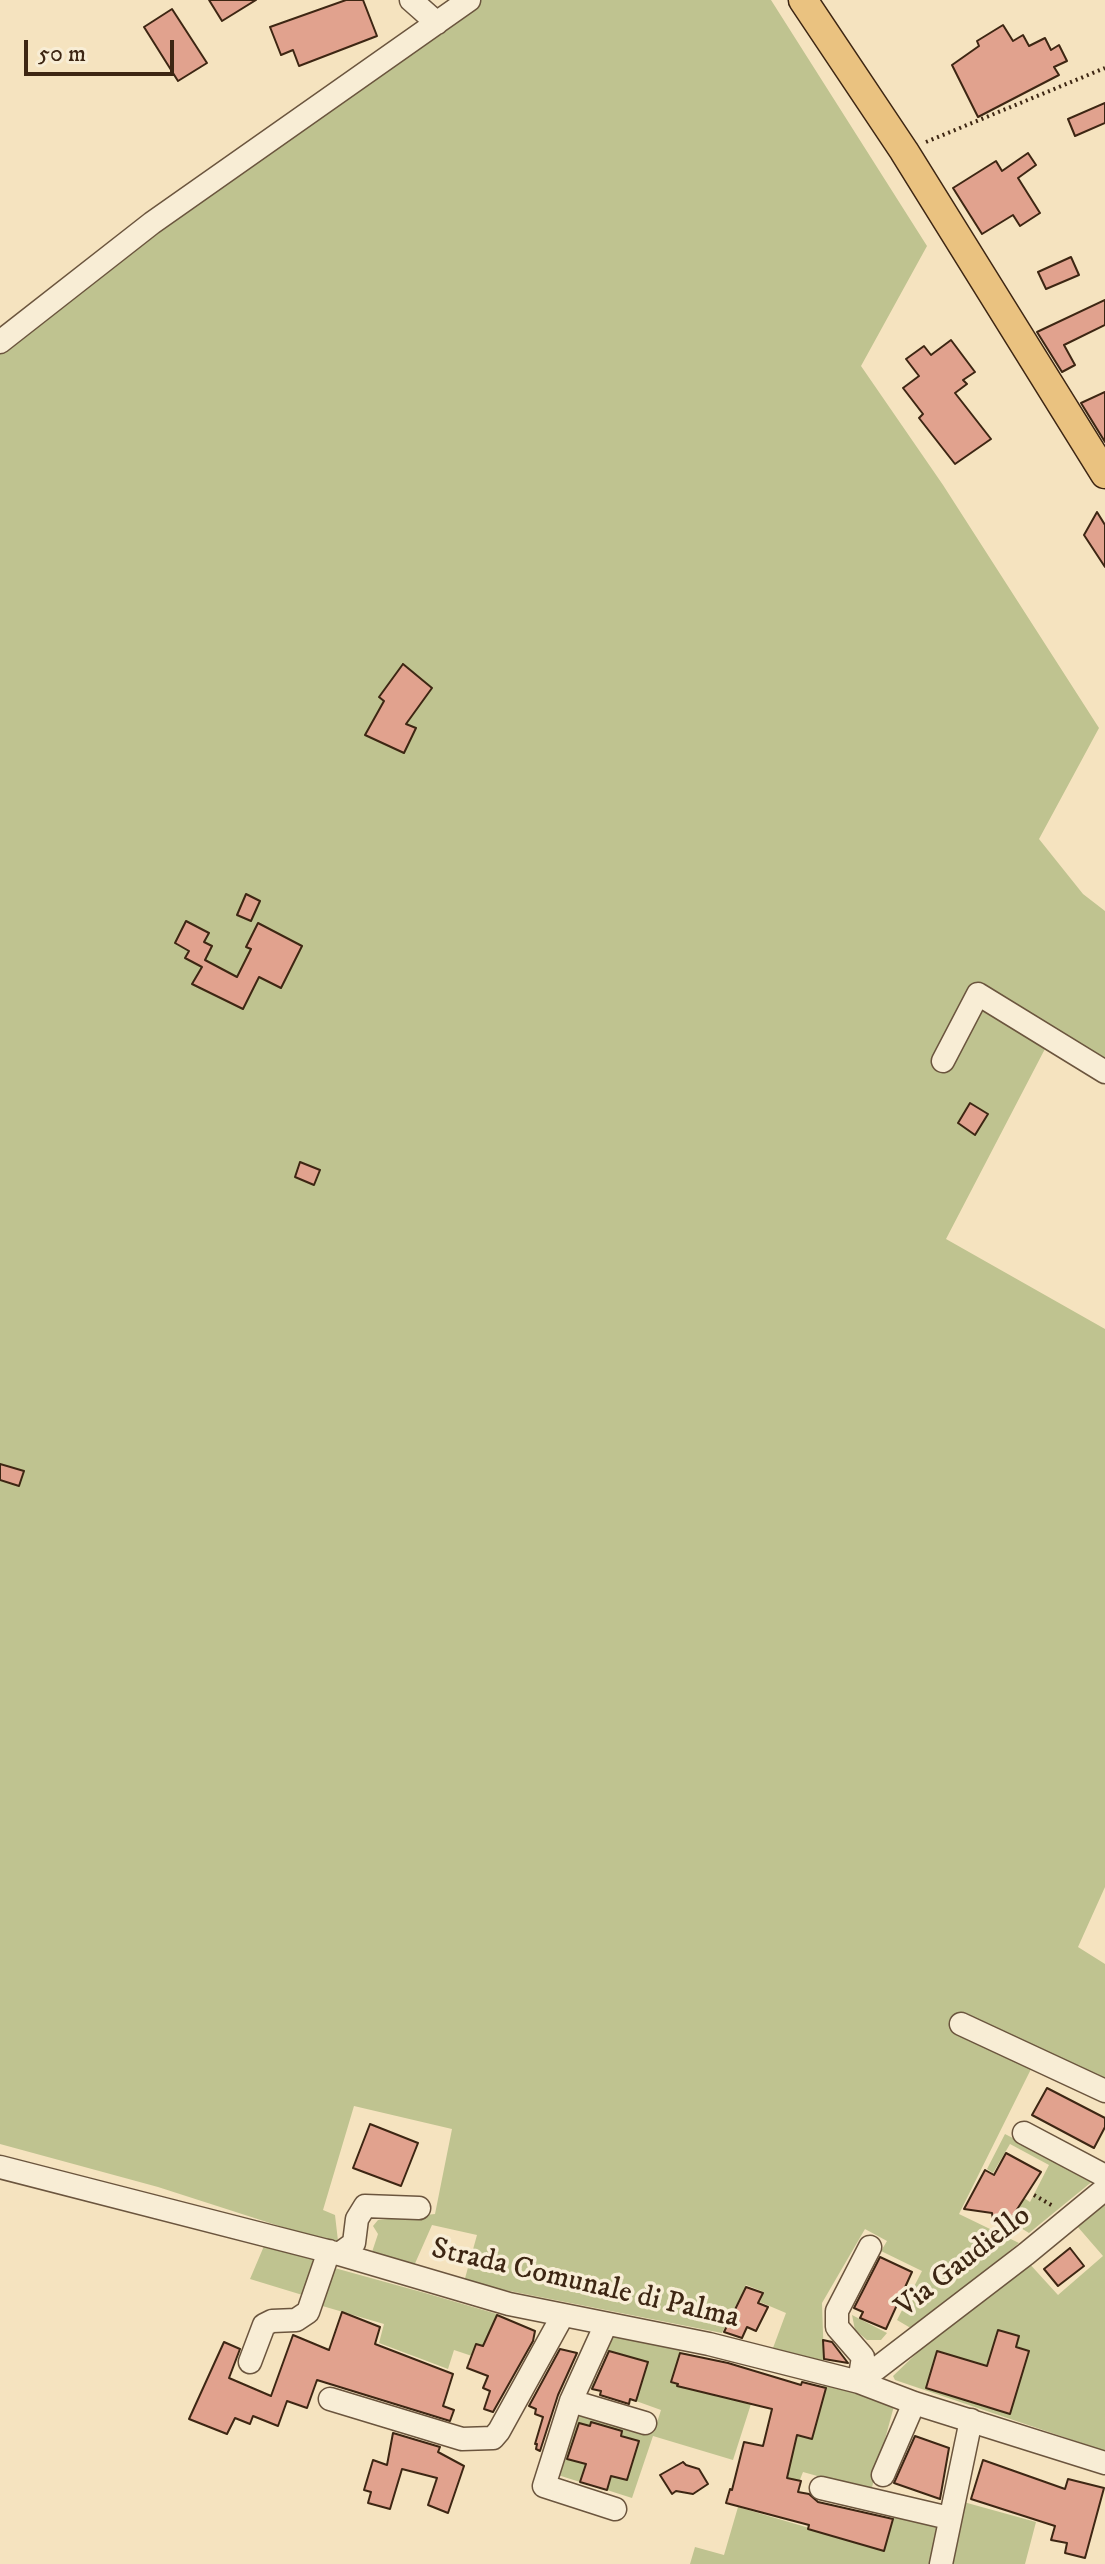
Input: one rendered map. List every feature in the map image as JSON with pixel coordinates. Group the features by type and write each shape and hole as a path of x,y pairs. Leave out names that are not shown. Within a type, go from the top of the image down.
{"main road":[{"path":"803,0 904,151 1105,474"}],"street":[{"path":"411,0 437,23"},
{"path":"0,342 152,223 469,0"},
{"path":"943,1061 978,994 1105,1072"},
{"path":"961,2024 1105,2091"},
{"path":"1024,2133 1105,2176"},
{"name":"Strada Comunale di Palma","path":"0,2167 334,2252 509,2304 709,2344 859,2382 914,2403 1105,2463"},
{"name":"Via Gaudiello","path":"859,2382 1105,2189"},
{"path":"250,2362 264,2325 272,2321 296,2320 308,2312 334,2252 354,2243 357,2219 365,2206 419,2208"},
{"path":"859,2382 863,2357 837,2327 837,2311 870,2247"},
{"path":"330,2399 462,2439 493,2438 563,2315"},
{"path":"606,2324 571,2401 544,2486 615,2509"},
{"path":"571,2401 645,2423"},
{"path":"883,2475 914,2403"},
{"path":"941,2564 971,2420"},
{"path":"821,2488 949,2518"}],"path":[{"path":"904,151 1105,68"}],"green space":[{"path":"465,0 771,0 927,246 861,366 943,485 1099,728 1039,839 1083,894 1105,911 1105,1060 1047,1045 946,1239 1105,1329 1105,1887 1078,1947 1105,1964 1105,2084 1039,2053 959,2214 1019,2243 914,2330 897,2320 922,2271 881,2251 887,2241 865,2229 822,2303 824,2362 773,2348 786,2313 760,2302 764,2292 746,2285 722,2333 464,2282 477,2235 432,2225 413,2268 371,2255 378,2234 373,2226 378,2220 435,2214 452,2129 354,2106 323,2210 335,2215 338,2241 329,2242 158,2187 0,2144 0,346"},
{"path":"1005,2134 1094,2180 1029,2233 1011,2222 1024,2198 1030,2202 1049,2165 1010,2144 993,2173 987,2169"},
{"path":"1105,2204 1105,2451 895,2380 893,2376 971,2301 1027,2261 1058,2295 1103,2256 1077,2226"},
{"path":"264,2246 314,2260 318,2265 309,2297 250,2279"},
{"path":"331,2267 497,2314 483,2346 476,2344 472,2356 454,2350 448,2369 379,2343 384,2324 319,2305"},
{"path":"852,2315 887,2333 881,2340 867,2340 855,2330"},
{"path":"599,2332 681,2349 671,2382 751,2404 733,2460 653,2436 632,2498 607,2490 611,2476 627,2480 638,2441 583,2424 572,2460 586,2464 580,2482 558,2475 575,2409 654,2432 661,2410 636,2401 648,2362 603,2350 592,2389 583,2387"},
{"path":"824,2383 894,2406 871,2491 803,2472 799,2482 781,2477 793,2434 812,2438"},
{"path":"960,2501 1036,2522 1025,2564 949,2564"},
{"path":"738,2507 884,2550 894,2516 939,2528 933,2564 690,2564 695,2547 724,2555"}],"building":[{"path":"209,0 256,0 222,21"},
{"path":"346,0 363,0 377,36 299,66 293,50 281,55 270,27"},
{"path":"172,9 207,63 178,81 144,27"},
{"path":"1003,25 1013,41 1023,35 1029,46 1045,38 1051,50 1059,45 1067,61 1054,67 1059,75 978,117 952,65 979,46 977,41"},
{"path":"1105,103 1105,123 1075,136 1068,119"},
{"path":"1028,153 1036,165 1018,178 1040,213 1020,226 1013,215 982,234 953,188 996,161 1002,171"},
{"path":"1071,257 1079,275 1046,289 1038,272"},
{"path":"1105,300 1105,325 1064,345 1075,365 1062,372 1037,332"},
{"path":"951,340 975,372 963,380 967,384 955,393 991,439 955,464 919,418 923,414 903,388 919,376 906,359 924,346 931,355"},
{"path":"1105,392 1105,442 1081,403"},
{"path":"1097,512 1105,525 1105,567 1084,535"},
{"path":"403,664 432,688 406,724 416,728 404,753 365,735 384,701 379,697"},
{"path":"246,894 260,901 251,921 237,915"},
{"path":"186,921 209,933 204,942 212,946 205,960 237,977 251,949 246,947 258,923 302,946 281,988 259,977 243,1009 192,984 202,967 185,958 189,951 175,943"},
{"path":"970,1103 988,1114 975,1135 958,1123"},
{"path":"300,1162 320,1170 314,1185 295,1177"},
{"path":"0,1464 24,1471 19,1486 0,1480"},
{"path":"1047,2088 1105,2118 1105,2127 1094,2148 1032,2115"},
{"path":"370,2124 418,2143 401,2186 353,2168"},
{"path":"1006,2153 1041,2172 1007,2225 993,2220 992,2213 964,2209 985,2170 994,2175"},
{"path":"1070,2248 1084,2266 1058,2286 1044,2269"},
{"path":"880,2257 912,2272 886,2329 860,2318 863,2312 854,2308"},
{"path":"746,2287 763,2293 758,2303 768,2307 756,2331 747,2327 742,2338 724,2332"},
{"path":"342,2312 380,2327 375,2344 453,2374 443,2406 454,2410 450,2421 317,2380 307,2408 287,2401 278,2426 253,2416 250,2424 235,2418 227,2434 189,2419 224,2342 240,2349 229,2378 271,2396 293,2335 329,2350"},
{"path":"497,2315 535,2331 533,2341 493,2412 484,2409 490,2391 483,2388 488,2376 467,2368 476,2344 483,2346"},
{"path":"998,2330 1019,2336 1016,2347 1029,2351 1010,2414 926,2388 937,2351 987,2366"},
{"path":"823,2340 832,2342 848,2363 824,2359"},
{"path":"560,2349 577,2353 558,2395 540,2451 535,2444 543,2417 535,2414 536,2409 529,2406"},
{"path":"609,2351 648,2362 636,2401 630,2399 629,2404 600,2395 601,2391 592,2389"},
{"path":"680,2353 728,2363 801,2385 802,2382 826,2388 812,2439 797,2435 787,2478 801,2481 798,2492 809,2494 818,2502 893,2519 884,2551 808,2529 809,2525 726,2503 744,2442 763,2446 772,2409 677,2386 671,2382"},
{"path":"591,2422 622,2431 621,2436 639,2441 627,2480 611,2476 607,2490 580,2482 586,2464 567,2459 579,2423 590,2426"},
{"path":"393,2433 440,2447 438,2452 464,2466 448,2513 428,2505 437,2478 402,2469 390,2509 368,2503 371,2492 364,2490 373,2460 387,2465"},
{"path":"915,2436 949,2448 940,2499 894,2483"},
{"path":"983,2460 1065,2489 1068,2479 1104,2488 1085,2558 1065,2553 1067,2543 1051,2540 1055,2526 971,2499"},
{"path":"683,2462 699,2469 708,2484 693,2494 676,2491 672,2494 660,2475"}]}
